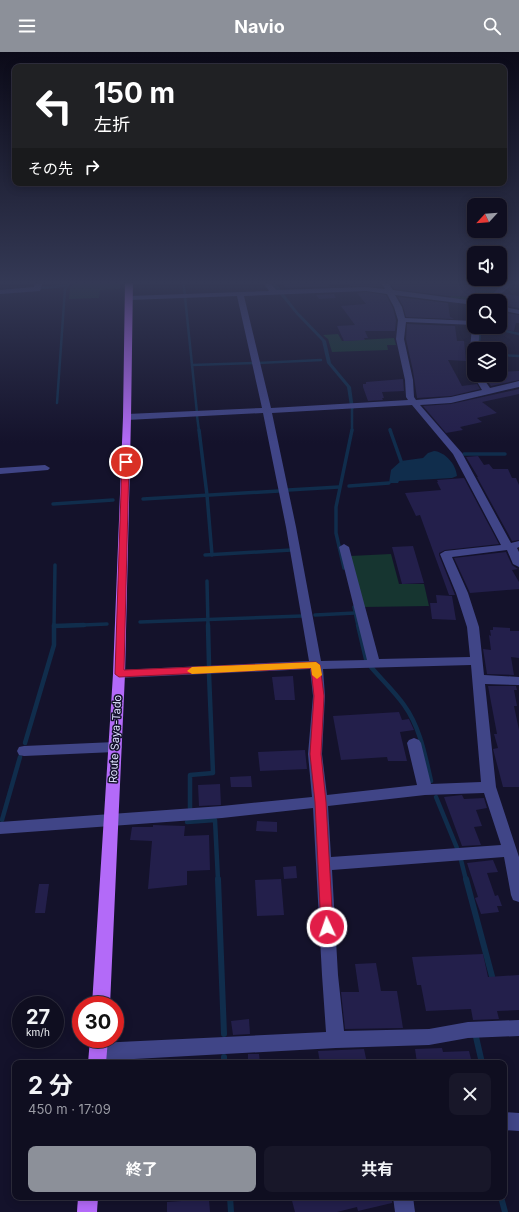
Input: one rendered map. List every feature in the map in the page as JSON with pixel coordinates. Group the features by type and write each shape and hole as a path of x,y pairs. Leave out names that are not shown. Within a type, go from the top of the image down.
{"main road":[{"name":"Route Saya-Tado","path":"100,996 119,674 128,335"},
{"path":"87,1212 88,1200"}],"street":[{"path":"249,335 267,411 316,665 319,696 316,754 330,975 336,1040"},
{"path":"400,335 409,380 410,396 413,402 457,453 512,546 519,564"},
{"path":"481,382 487,391"},
{"path":"127,417 352,407 451,400 519,384"},
{"path":"0,471 45,468"},
{"path":"512,546 445,554 462,593 473,627 489,787 510,850 519,895"},
{"path":"344,547 374,664"},
{"path":"119,674 316,665 476,661"},
{"path":"478,679 519,681"},
{"path":"414,743 425,790"},
{"path":"24,751 115,747"},
{"path":"0,828 222,812 425,790 489,787"},
{"path":"324,864 510,850"},
{"path":"98,1051 429,1037 468,1030 519,1028"},
{"path":"507,1121 519,1122"},
{"path":"403,1200 405,1212"}],"green space":[{"path":"323,335 339,335 342,341 394,338 396,345 387,345 388,350 332,352 328,339"},
{"path":"391,554 399,584 424,584 429,606 364,607 350,556"}],"water":[{"path":"316,335 320,335 326,341 331,363 351,387 354,409 350,406 347,387 327,363 322,341"},
{"path":"434,451 446,456 449,459 455,467 457,476 452,478 399,481 398,483 389,483 391,470 401,461 423,458 428,453"}],"building":[{"path":"341,335 367,335 368,338 364,338 365,340 344,341"},
{"path":"406,335 456,335 457,341 464,341 466,361 448,360 462,386 477,384 480,389 451,396 417,398"},
{"path":"519,371 519,380 491,386 488,382 507,382 507,372"},
{"path":"403,379 404,391 382,392 384,398 382,398 383,400 368,401 363,387 363,384 366,384 366,382"},
{"path":"519,389 519,394 482,402 497,413 477,418 482,422 460,427 463,430 446,433 423,406 451,404"},
{"path":"478,456 484,465 489,464 493,469 508,469 512,478 516,478 519,485 519,540 512,541 466,457"},
{"path":"464,478 499,544 445,550 439,553 455,595 449,595 420,515 416,516 405,493 441,490 437,480"},
{"path":"413,546 424,583 402,584 392,547"},
{"path":"506,552 512,565 518,569 512,570 519,582 519,589 470,593 454,558"},
{"path":"436,595 452,596 456,620 432,619 430,603 437,603"},
{"path":"493,627 510,628 510,631 519,631 519,658 511,657 514,675 487,674 483,649 491,650 489,635 491,636 490,630 493,630"},
{"path":"293,676 295,700 275,700 272,677"},
{"path":"488,686 516,686 517,690 514,690 517,706 514,706 519,730 519,787 503,787 493,749 498,748 494,734 497,734"},
{"path":"399,712 402,720 409,719 414,730 400,732 407,761 388,761 387,757 341,760 333,716"},
{"path":"305,750 307,769 260,771 258,752"},
{"path":"251,776 252,787 231,787 230,777"},
{"path":"220,784 221,805 199,806 198,785"},
{"path":"462,795 464,799 484,798 487,808 476,810 482,826 474,827 481,845 462,846 444,797"},
{"path":"257,821 277,822 277,832 256,831"},
{"path":"153,825 185,826 184,836 209,835 210,870 187,871 187,885 148,889 152,841 130,840 132,827 153,827"},
{"path":"493,860 498,872 487,873 495,896 498,895 502,906 497,906 499,912 481,914 475,898 478,897 467,863"},
{"path":"296,866 297,878 284,879 283,867"},
{"path":"281,879 284,915 257,916 255,880"},
{"path":"39,884 49,884 45,913 35,913"},
{"path":"483,954 488,977 519,975 519,1010 497,1011 499,1019 473,1020 471,1009 426,1011 421,985 417,985 412,957"},
{"path":"376,963 381,991 397,991 403,1028 345,1029 341,992 359,992 355,964"},
{"path":"249,1019 250,1034 233,1035 231,1021"},
{"path":"442,1048 443,1052 469,1051 471,1060 417,1060 415,1049"},
{"path":"364,1049 366,1060 320,1060 318,1051"},
{"path":"248,1054 259,1054 260,1060 248,1060"},
{"path":"209,1200 210,1212 167,1212 167,1202"},
{"path":"292,1200 392,1200 392,1203 358,1211 357,1207 337,1212 295,1212"}],"waterway":[{"path":"57,403 62,335"},
{"path":"189,335 192,365"},
{"path":"479,342 480,335"},
{"path":"507,355 519,356"},
{"path":"258,363 321,360"},
{"path":"192,365 254,363"},
{"path":"192,365 197,413"},
{"path":"352,404 352,430"},
{"path":"197,416 199,431"},
{"path":"199,430 207,495"},
{"path":"344,568 336,533 336,507 352,430"},
{"path":"390,430 401,461"},
{"path":"464,454 505,454"},
{"path":"349,486 389,483"},
{"path":"288,490 339,487"},
{"path":"207,495 279,491"},
{"path":"143,499 207,495"},
{"path":"207,495 212,555"},
{"path":"53,504 113,500"},
{"path":"212,555 291,550"},
{"path":"205,555 212,555"},
{"path":"54,626 55,565"},
{"path":"207,581 208,619"},
{"path":"354,607 358,626"},
{"path":"315,615 355,613"},
{"path":"208,619 302,616"},
{"path":"140,622 208,619"},
{"path":"208,619 208,626"},
{"path":"76,625 107,624"},
{"path":"54,626 76,625"},
{"path":"58,626 76,625"},
{"path":"76,625 84,625"},
{"path":"208,625 209,665"},
{"path":"358,625 366,659"},
{"path":"25,743 54,645 54,626"},
{"path":"371,667 396,695 410,714 418,732 431,781"},
{"path":"190,808 190,775 213,773 209,674"},
{"path":"2,820 20,757"},
{"path":"436,797 457,848"},
{"path":"187,822 215,820 218,880"},
{"path":"461,860 466,880"},
{"path":"218,879 224,1034"},
{"path":"466,879 493,980"},
{"path":"476,1037 481,1060"},
{"path":"230,1200 231,1212"},
{"path":"502,1200 505,1212"}],"slow traffic":[{"path":"192,671 316,665 317,675"}],"route":[{"path":"126,462 119,674 316,665 319,696 316,754 327,927"}]}
